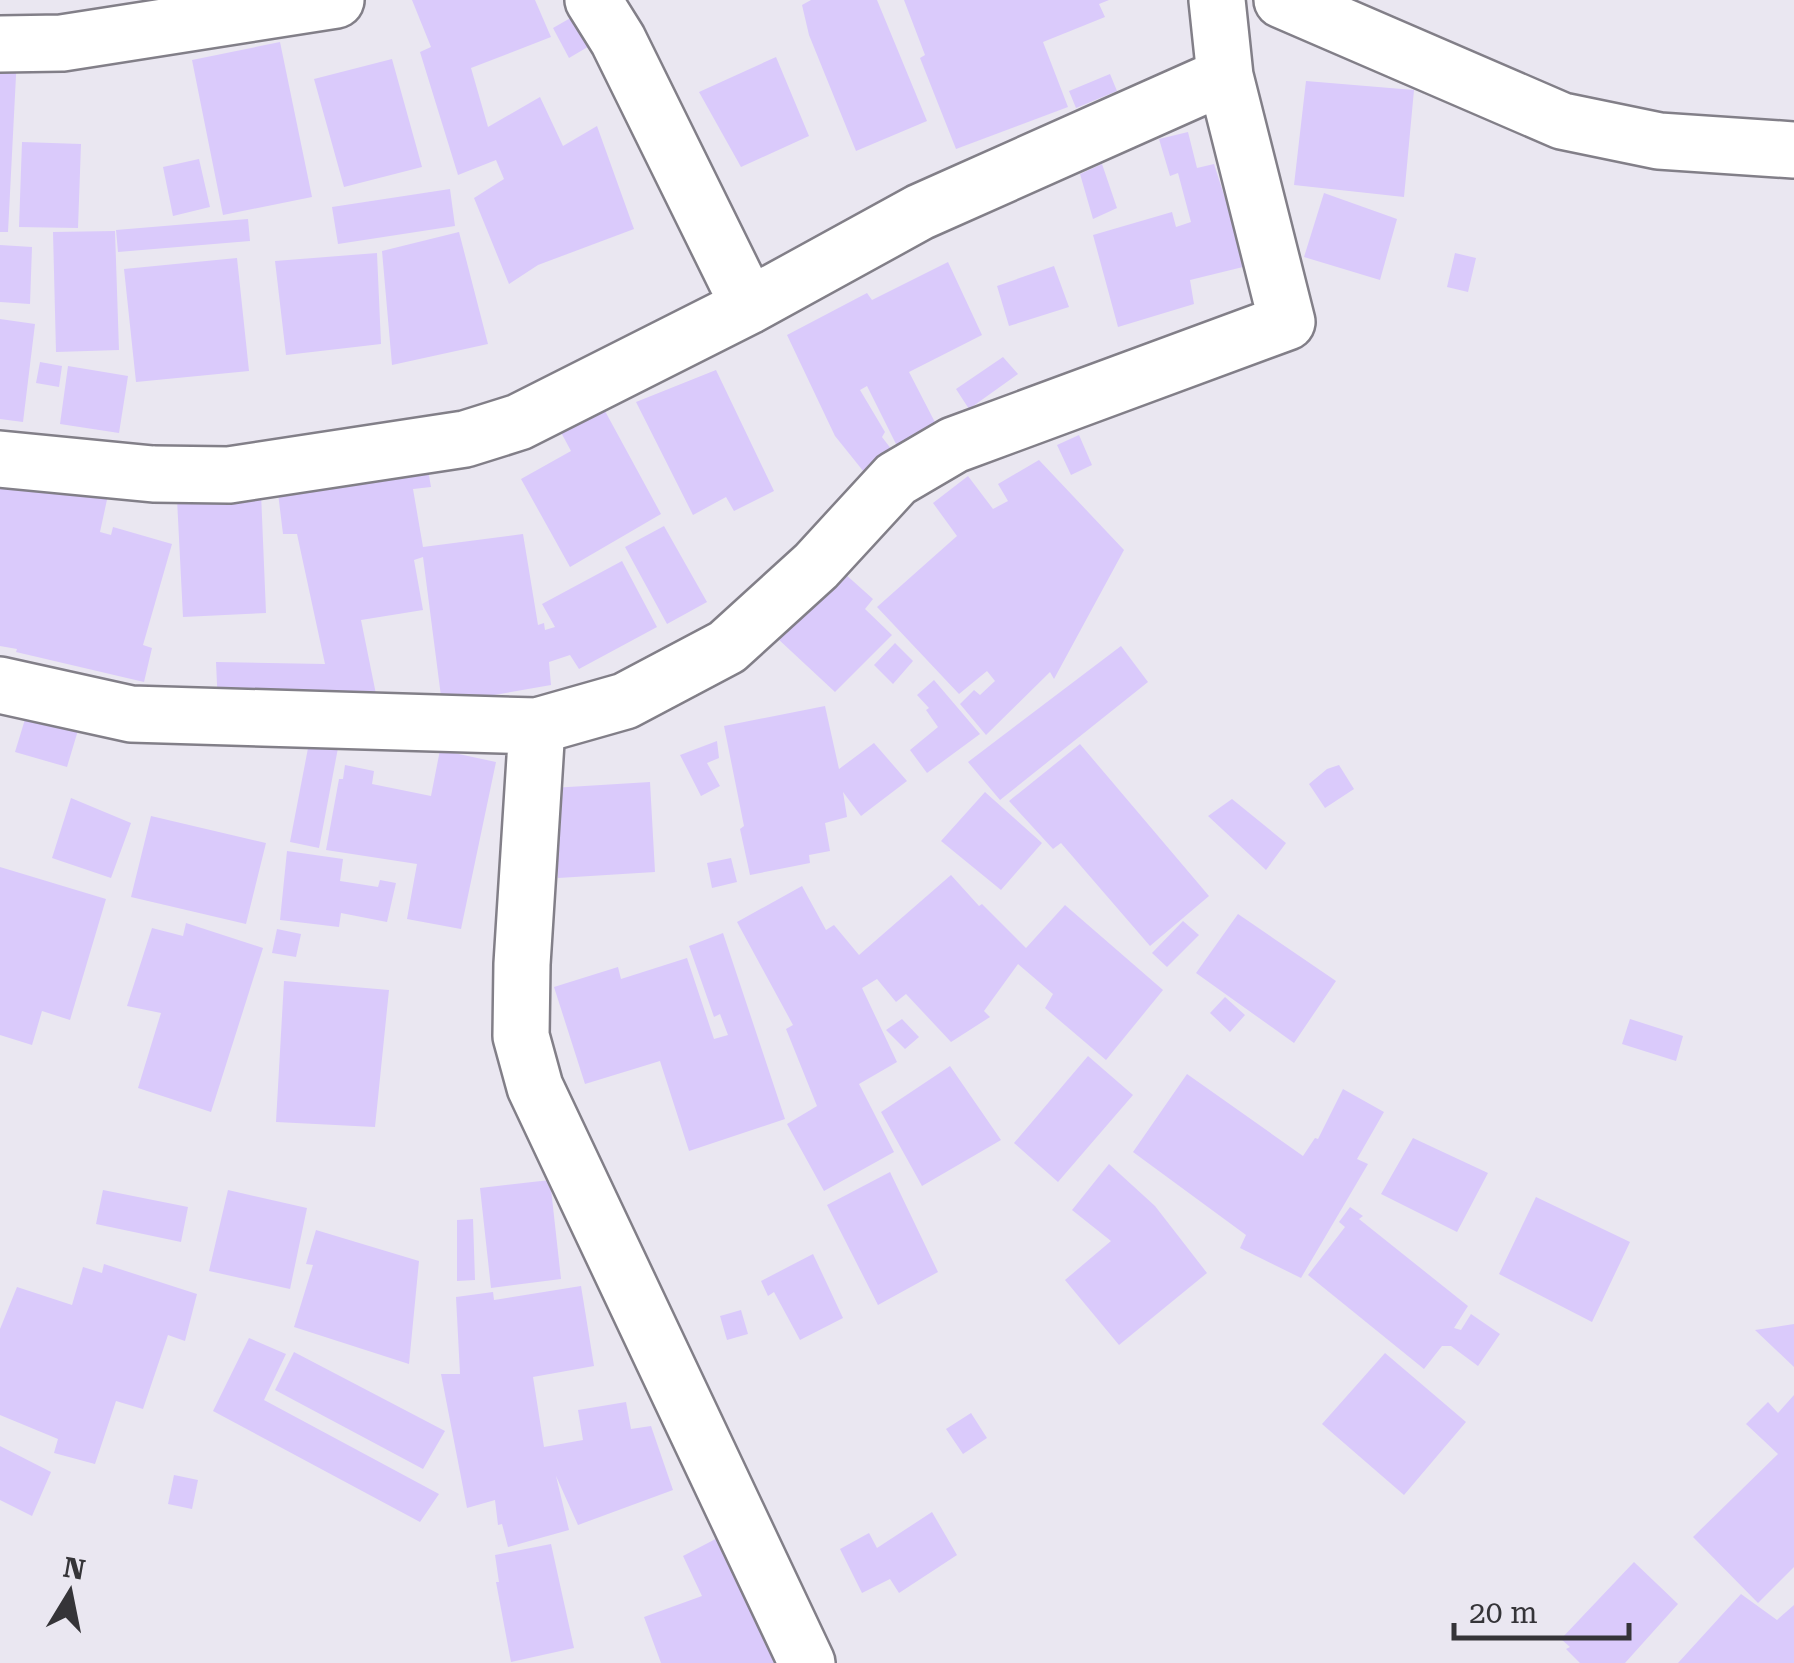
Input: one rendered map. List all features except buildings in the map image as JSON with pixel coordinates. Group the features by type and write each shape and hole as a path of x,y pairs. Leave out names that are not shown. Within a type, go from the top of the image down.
{"street":[{"path":"0,44 62,43 336,0"},
{"path":"592,0 618,40 749,306"},
{"path":"0,686 131,714 537,726 624,702 727,648 816,566 896,478 954,445 1287,322 1225,76 1216,0"},
{"path":"1282,0 1562,121 1660,140 1794,150"},
{"path":"0,459 153,474 228,476 465,439 519,422 749,306 920,212 1225,76"},
{"path":"537,726 521,1036 535,1087 807,1663"}]}
